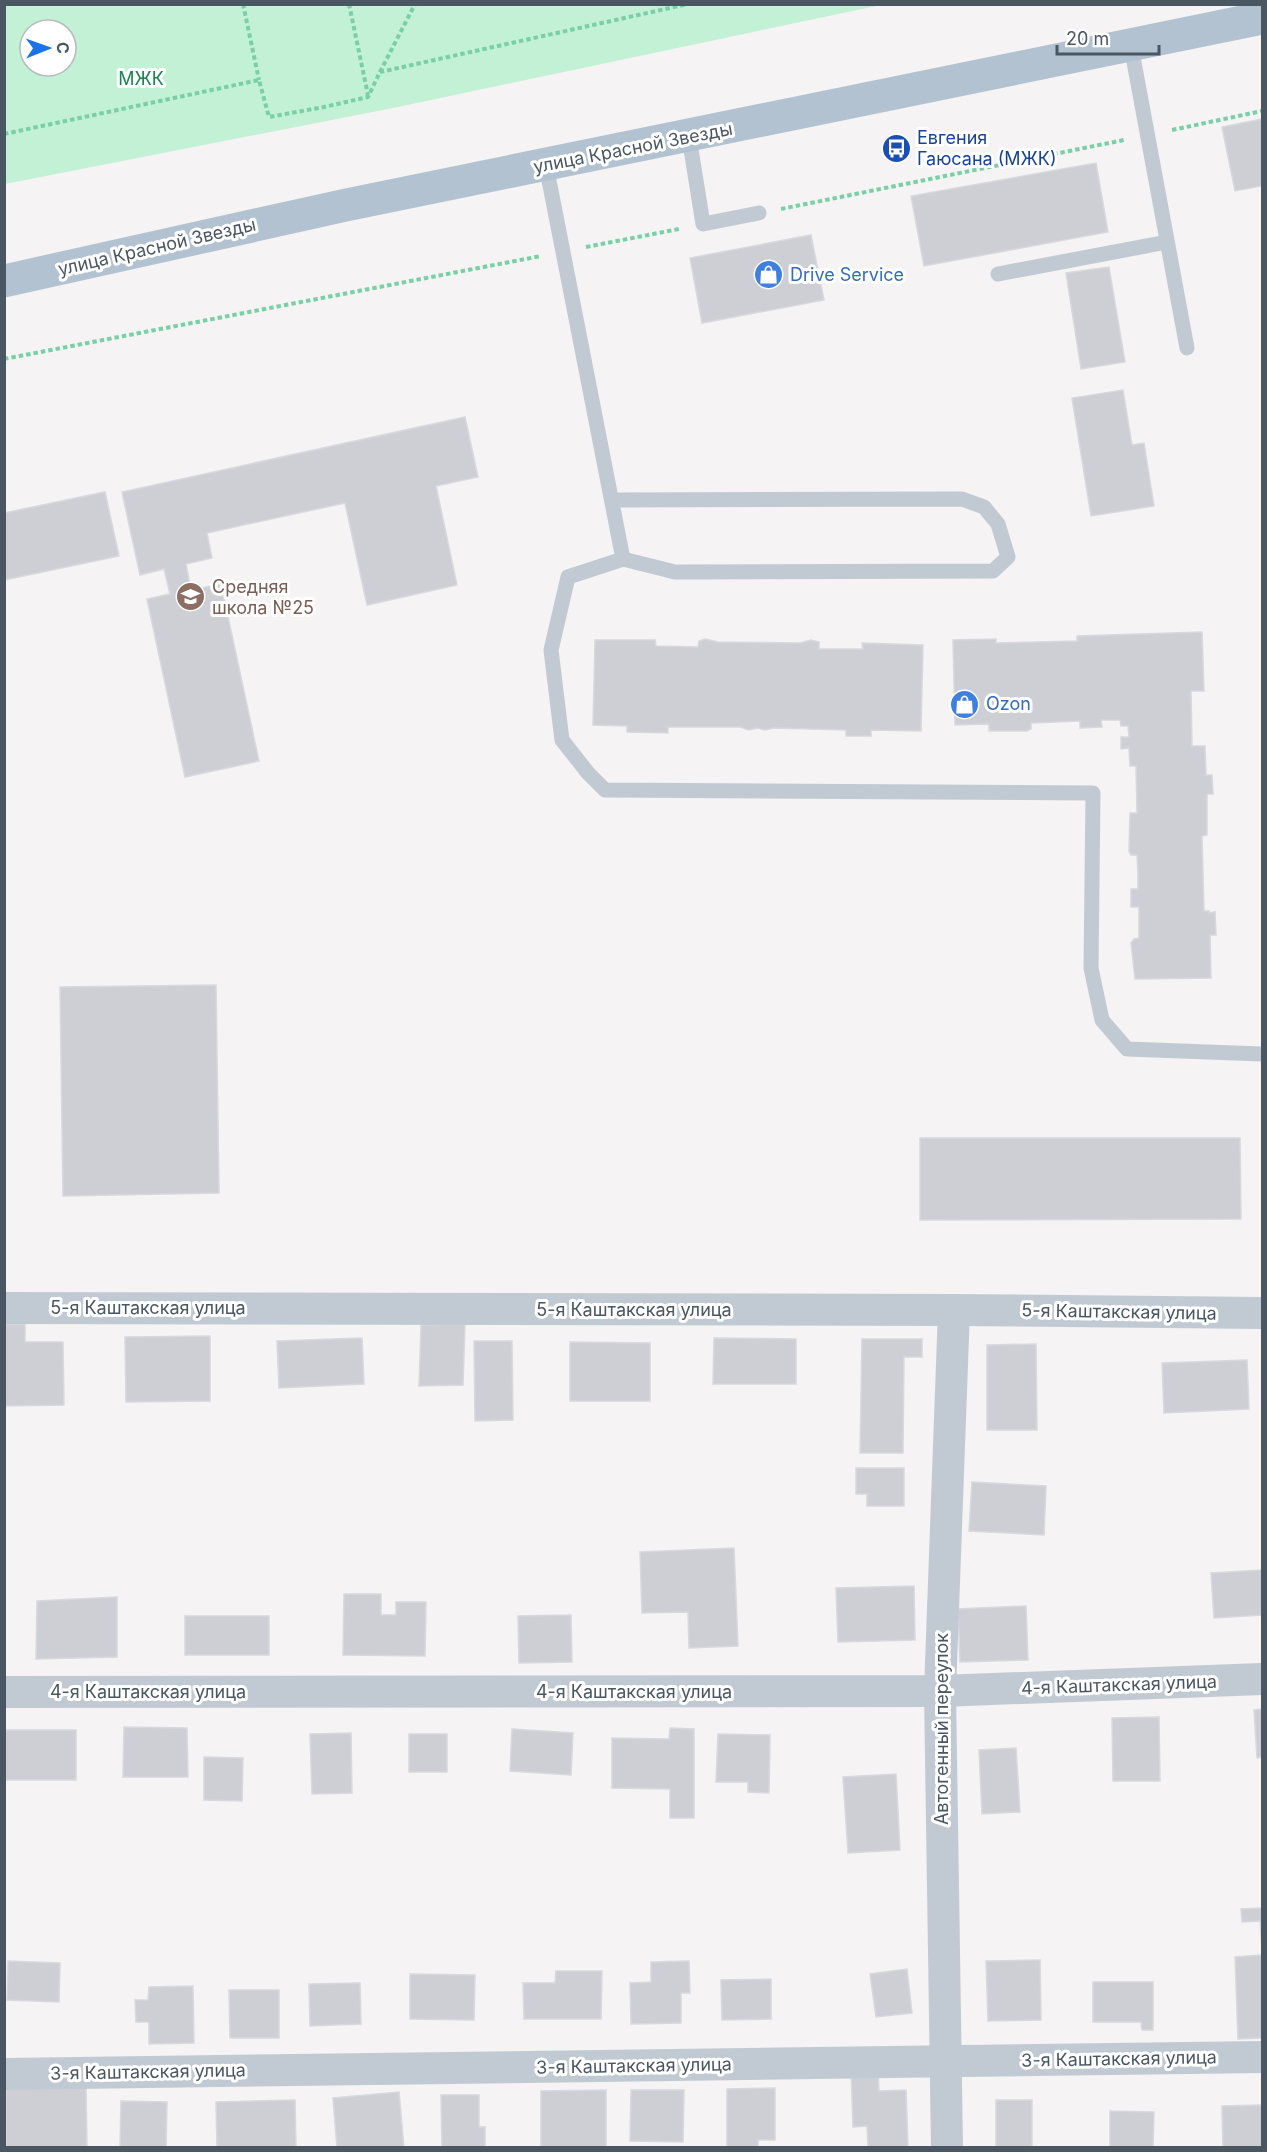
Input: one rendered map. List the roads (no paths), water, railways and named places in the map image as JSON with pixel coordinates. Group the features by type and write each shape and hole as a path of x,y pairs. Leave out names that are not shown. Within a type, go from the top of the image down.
{"main road":[{"name":"улица Красной Звезды","path":"4,281 346,205 689,137 1263,18"}],"street":[{"name":"5-я Каштакская улица","path":"4,1308 1263,1313"},
{"name":"Автогенный переулок","path":"947,2148 940,1691 954,1310"},
{"name":"4-я Каштакская улица","path":"4,1692 940,1691 1263,1679"},
{"name":"3-я Каштакская улица","path":"4,2074 1263,2057"}],"lane":[{"path":"1131,46 1187,348"},
{"path":"689,137 703,224 759,213"},
{"path":"546,165 623,559"},
{"path":"998,274 1167,242"},
{"path":"612,500 962,499 984,507 998,524 1008,556 993,571 675,572 623,559 568,578 551,650 562,741 605,790 1093,793 1091,968 1102,1020 1126,1049 1263,1054"}],"place":[{"name":"Евгения Гаюсана (МЖК)","path":"896,148"},
{"name":"Drive Service","path":"769,275"},
{"name":"Средняя школа №25","path":"191,597"},
{"name":"Ozon","path":"965,704"}],"park label":[{"name":"МЖК","path":"141,79"}]}
